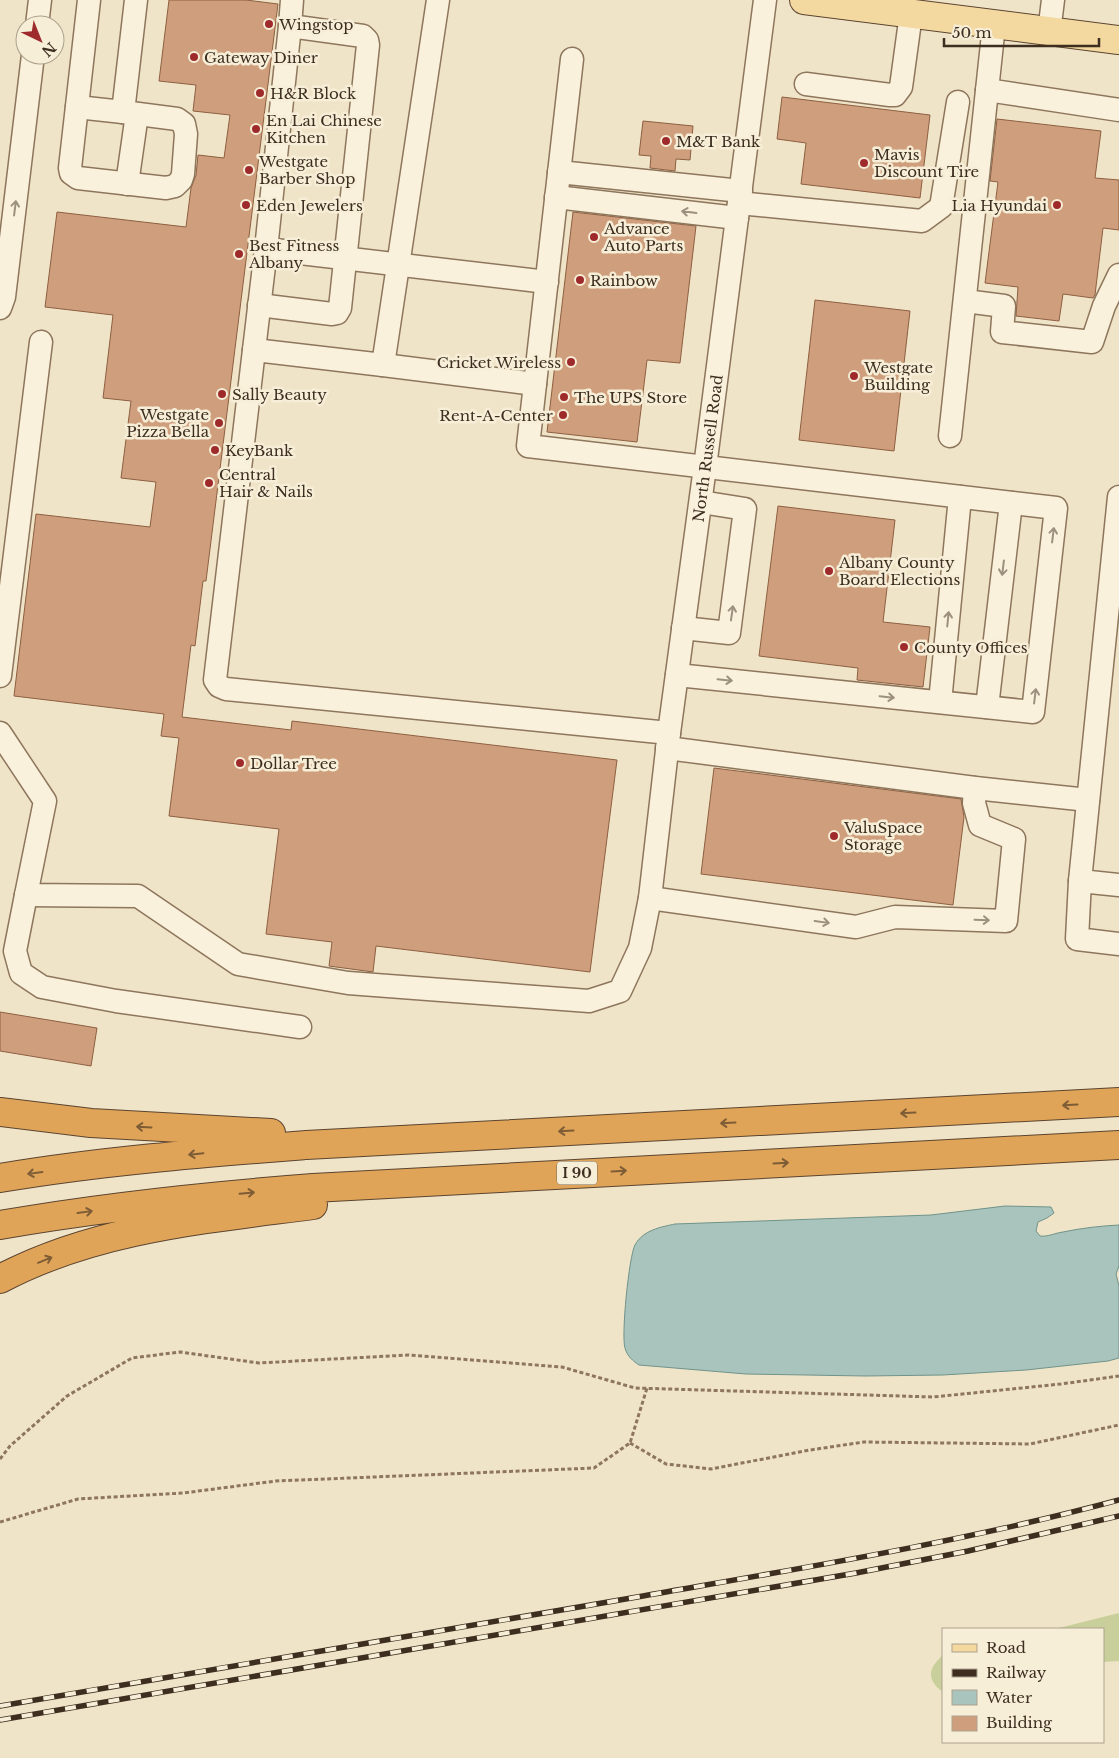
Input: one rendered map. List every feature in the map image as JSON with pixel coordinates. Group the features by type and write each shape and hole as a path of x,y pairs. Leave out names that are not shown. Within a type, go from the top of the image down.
{"highway":[{"path":"0,1178 120,1161 205,1153 402,1140 1119,1102"},
{"path":"0,1112 134,1126 402,1140"},
{"name":"I 90","path":"0,1225 127,1206 313,1188 1119,1145"},
{"path":"0,1279 55,1256 100,1241 181,1222 558,1174"}],"main road":[{"path":"817,1 1119,40"}],"lane":[{"path":"38,15 40,0"},
{"path":"77,107 177,119 184,124 186,134 183,174 180,182 172,187 127,184 76,178 71,173 77,107 89,0"},
{"path":"127,184 136,0"},
{"path":"292,0 266,249 215,675 217,684 226,689 668,741 975,788 1088,800"},
{"path":"382,365 438,0"},
{"name":"North Russell Road","path":"26,895 138,896 238,964 348,983 590,1001 620,991 640,948 650,898 668,741 765,0"},
{"path":"1049,32 1053,0"},
{"path":"806,84 890,95 896,94 901,87 911,14"},
{"path":"950,436 994,25"},
{"path":"259,305 330,314 336,314 341,306 368,42 362,35 290,26"},
{"path":"572,59 528,446 1056,508 1033,712 677,675"},
{"path":"0,308 4,297 32,65"},
{"path":"987,90 1119,110"},
{"path":"556,197 739,204 922,221 941,207 958,102"},
{"path":"559,172 716,188 739,204"},
{"path":"0,270 4,265 10,247"},
{"path":"266,249 346,260 399,264 547,282"},
{"path":"965,301 1004,306 1002,332 1092,342 1104,306 1119,275"},
{"path":"0,676 6,579 41,342"},
{"path":"254,350 535,384"},
{"path":"940,702 960,497"},
{"path":"1119,497 1080,881 1077,939 1119,944"},
{"path":"683,628 729,633 746,509 700,502"},
{"path":"987,707 1011,502"},
{"path":"0,733 45,801 15,951 21,973 42,987 116,1001 300,1027"},
{"path":"650,898 856,927 895,917 1006,921 1014,839 980,825 974,803 975,788"},
{"path":"1080,881 1119,885"}],"path":[{"path":"0,1459 10,1446 67,1396 132,1358 180,1352 259,1363 408,1354 562,1367 635,1388 933,1397 1119,1376"},
{"path":"0,1522 78,1499 183,1493 276,1480 594,1468 630,1443 647,1388"},
{"path":"630,1443 666,1464 711,1470 810,1450 864,1442 1030,1444 1119,1424"}],"green space":[{"path":"1119,1613 1119,1661 1104,1662 1104,1628 1059,1628"},
{"path":"942,1656 942,1691 934,1683 931,1674"}],"water":[{"path":"1005,1206 1051,1207 1054,1213 1038,1222 1036,1231 1040,1236 1084,1228 1119,1225 1119,1266 1116,1274 1119,1286 1119,1358 1108,1361 1026,1370 943,1375 865,1376 746,1374 639,1365 630,1358 626,1351 624,1341 625,1313 633,1252 638,1240 653,1230 675,1224 931,1215"}],"building":[{"path":"169,0 246,0 278,4 206,581 203,581 195,646 191,645 182,717 291,730 292,721 617,760 590,972 376,946 373,972 329,966 332,942 266,934 279,829 169,816 179,738 161,736 164,714 14,696 36,514 150,527 156,482 121,478 131,401 103,398 113,315 45,307 57,212 186,227 198,155 224,158 230,115 193,111 196,85 159,81"},
{"name":"Mavis Discount Tire","path":"782,97 930,115 920,198 801,184 806,143 777,139"},
{"name":"Lia Hyundai","path":"997,119 1101,131 1095,178 1119,180 1119,230 1103,228 1095,295 1093,298 1063,294 1059,321 1016,316 1018,287 985,283 998,182 990,181"},
{"name":"M&T Bank","path":"643,121 693,126 690,160 676,159 675,171 650,168 651,156 639,155"},
{"path":"573,212 696,226 680,363 647,360 637,442 547,432"},
{"name":"Westgate Building","path":"815,300 910,311 894,451 799,440"},
{"name":"Albany County Board Elections","path":"778,506 895,520 883,622 930,627 923,687 857,680 858,668 759,656"},
{"name":"ValuSpace Storage","path":"714,768 961,799 964,817 953,905 701,874"},
{"path":"0,1012 97,1028 91,1066 0,1051"}],"railway":[{"path":"0,1706 822,1564 1001,1529 1119,1500"},
{"path":"0,1720 856,1573 968,1551 1119,1516"}],"place":[{"name":"Wingstop","path":"269,24"},
{"name":"Gateway Diner","path":"194,57"},
{"name":"H&R Block","path":"260,93"},
{"name":"En Lai Chinese Kitchen","path":"256,129"},
{"name":"M&T Bank","path":"666,141"},
{"name":"Mavis Discount Tire","path":"864,163"},
{"name":"Westgate Barber Shop","path":"249,170"},
{"name":"Eden Jewelers","path":"246,205"},
{"name":"Lia Hyundai","path":"1057,205"},
{"name":"Advance Auto Parts","path":"594,237"},
{"name":"Best Fitness Albany","path":"239,254"},
{"name":"Rainbow","path":"580,280"},
{"name":"Cricket Wireless","path":"571,362"},
{"name":"Westgate Building","path":"854,376"},
{"name":"Sally Beauty","path":"222,394"},
{"name":"The UPS Store","path":"564,397"},
{"name":"Rent-A-Center","path":"563,415"},
{"name":"Westgate Pizza Bella","path":"219,423"},
{"name":"KeyBank","path":"215,450"},
{"name":"Central Hair & Nails","path":"209,483"},
{"name":"Albany County Board Elections","path":"829,571"},
{"name":"County Offices","path":"904,647"},
{"name":"Dollar Tree","path":"240,763"},
{"name":"ValuSpace Storage","path":"834,836"}]}
